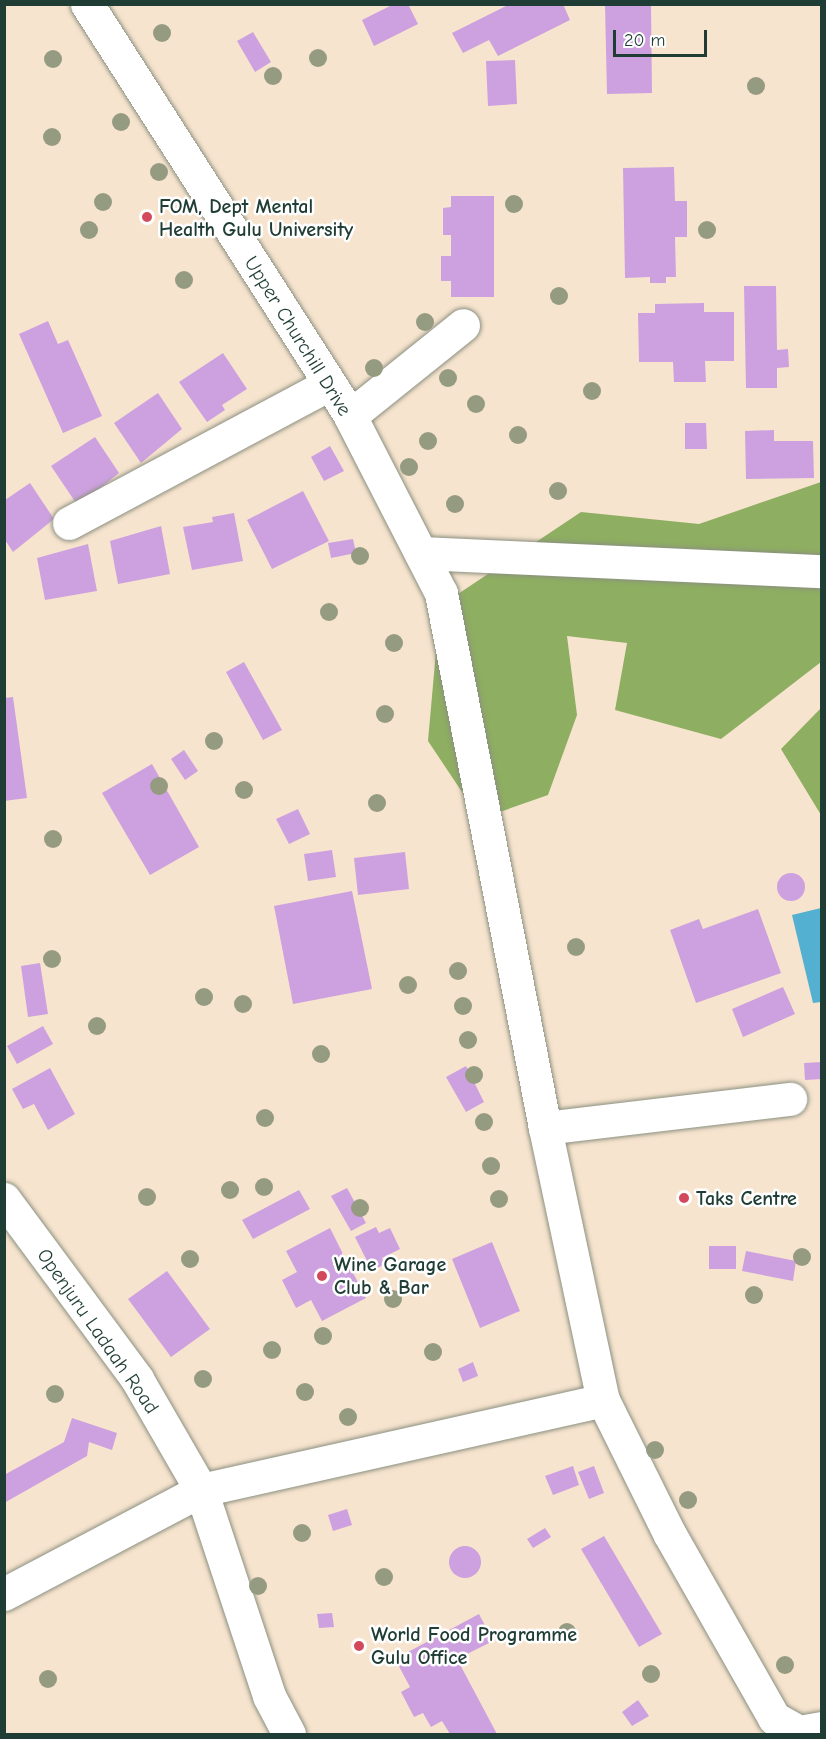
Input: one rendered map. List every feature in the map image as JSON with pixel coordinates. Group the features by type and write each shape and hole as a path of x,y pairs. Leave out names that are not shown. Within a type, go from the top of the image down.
{"street":[{"name":"Upper Churchill Drive","path":"87,4 350,416 441,593 545,1128 603,1400 669,1533 774,1718 798,1732 822,1728"},
{"path":"350,416 463,325"},
{"path":"69,523 329,384"},
{"path":"421,553 822,571"},
{"path":"545,1128 790,1099"},
{"name":"Openjuru Ladaah Road","path":"4,1199 137,1379 201,1490 269,1696 289,1734"},
{"path":"4,1594 201,1490 603,1400"}],"green space":[{"path":"821,482 821,662 721,739 615,710 627,643 567,636 577,715 548,795 480,819 428,741 440,606 581,512 699,524"},
{"path":"821,708 821,815 781,749"}],"water":[{"path":"821,908 821,1002 813,1003 792,915"}],"building":[{"path":"394,4 408,4 418,24 374,46 362,20"},
{"path":"510,4 563,4 570,20 498,56 489,40 463,53 452,33"},
{"path":"605,4 651,4 652,93 607,94"},
{"path":"253,32 271,62 255,72 237,41"},
{"path":"515,60 517,104 488,106 486,61"},
{"path":"674,167 675,201 687,201 687,237 675,237 676,277 666,277 666,283 650,283 650,277 625,278 623,168"},
{"path":"451,196 494,196 494,297 451,297 451,281 441,281 441,256 451,256 451,235 443,235 443,208 451,207"},
{"path":"744,286 776,286 777,350 788,349 789,367 777,368 777,388 746,388"},
{"path":"704,303 704,312 734,312 734,361 705,361 706,382 674,382 673,362 639,362 638,313 655,313 655,304"},
{"path":"48,321 58,344 68,340 102,416 63,433 19,334"},
{"path":"223,353 247,389 222,405 225,410 207,422 179,382"},
{"path":"158,393 182,429 141,463 114,423"},
{"path":"685,423 706,423 707,449 685,449"},
{"path":"774,430 774,441 813,441 814,478 746,479 745,431"},
{"path":"95,437 119,473 78,506 51,466"},
{"path":"330,446 344,471 324,481 311,457"},
{"path":"30,483 54,519 13,552 5,540 5,500"},
{"path":"303,491 329,541 272,569 247,520"},
{"path":"234,513 243,561 192,570 183,527 213,522 212,517"},
{"path":"161,526 170,574 118,584 110,541"},
{"path":"353,539 356,553 331,558 328,543"},
{"path":"88,544 97,591 45,600 37,558"},
{"path":"244,662 282,730 263,740 226,672"},
{"path":"13,697 27,798 4,801 4,698"},
{"path":"184,750 198,771 185,780 171,759"},
{"path":"152,764 199,847 150,875 102,793"},
{"path":"298,809 310,834 289,844 276,819"},
{"path":"332,850 336,877 308,881 304,854"},
{"path":"405,852 409,889 358,895 354,858"},
{"path":"791,873 801,877 805,887 801,897 791,901 781,897 777,887 781,877"},
{"path":"352,891 372,989 293,1004 274,906"},
{"path":"758,909 781,973 696,1003 670,930 699,919 703,929"},
{"path":"40,963 48,1014 28,1017 21,966"},
{"path":"783,987 795,1014 743,1037 732,1009"},
{"path":"43,1026 53,1044 17,1064 7,1046"},
{"path":"822,1062 822,1079 805,1080 804,1063"},
{"path":"466,1066 484,1102 466,1112 446,1077"},
{"path":"50,1068 75,1114 48,1130 34,1104 23,1109 12,1089"},
{"path":"347,1188 366,1223 351,1231 331,1196"},
{"path":"299,1190 310,1209 253,1239 242,1220"},
{"path":"376,1227 379,1233 390,1228 400,1249 382,1258 385,1264 372,1271 355,1237"},
{"name":"Wine Garage Club & Bar","path":"330,1228 345,1258 333,1264 336,1271 349,1265 366,1298 322,1321 311,1300 296,1308 282,1280 297,1272 286,1251"},
{"path":"492,1242 520,1311 480,1328 452,1259"},
{"path":"709,1246 736,1246 736,1269 709,1269"},
{"path":"746,1251 796,1261 793,1281 742,1271"},
{"path":"167,1271 210,1329 171,1357 128,1299"},
{"path":"473,1362 478,1376 463,1382 458,1369"},
{"path":"72,1418 117,1433 112,1450 89,1442 87,1456 4,1503 4,1475 64,1442"},
{"path":"573,1466 579,1485 553,1495 545,1476"},
{"path":"594,1466 604,1493 589,1499 578,1472"},
{"path":"347,1509 352,1525 333,1531 328,1515"},
{"path":"545,1528 551,1537 533,1548 527,1539"},
{"path":"604,1536 662,1634 639,1647 581,1549"},
{"path":"465,1546 476,1551 481,1562 476,1573 465,1578 454,1573 449,1562 454,1551"},
{"path":"332,1613 334,1627 319,1628 317,1614"},
{"path":"479,1614 493,1641 457,1659 497,1734 450,1734 442,1721 431,1727 423,1713 414,1717 401,1692 410,1687 395,1659"},
{"path":"638,1700 649,1716 632,1726 622,1712"}],"place":[{"name":"FOM, Dept Mental Health Gulu University","path":"147,217"},
{"name":"Taks Centre","path":"684,1198"},
{"name":"Wine Garage Club & Bar","path":"322,1276"},
{"name":"World Food Programme Gulu Office","path":"359,1646"}]}
